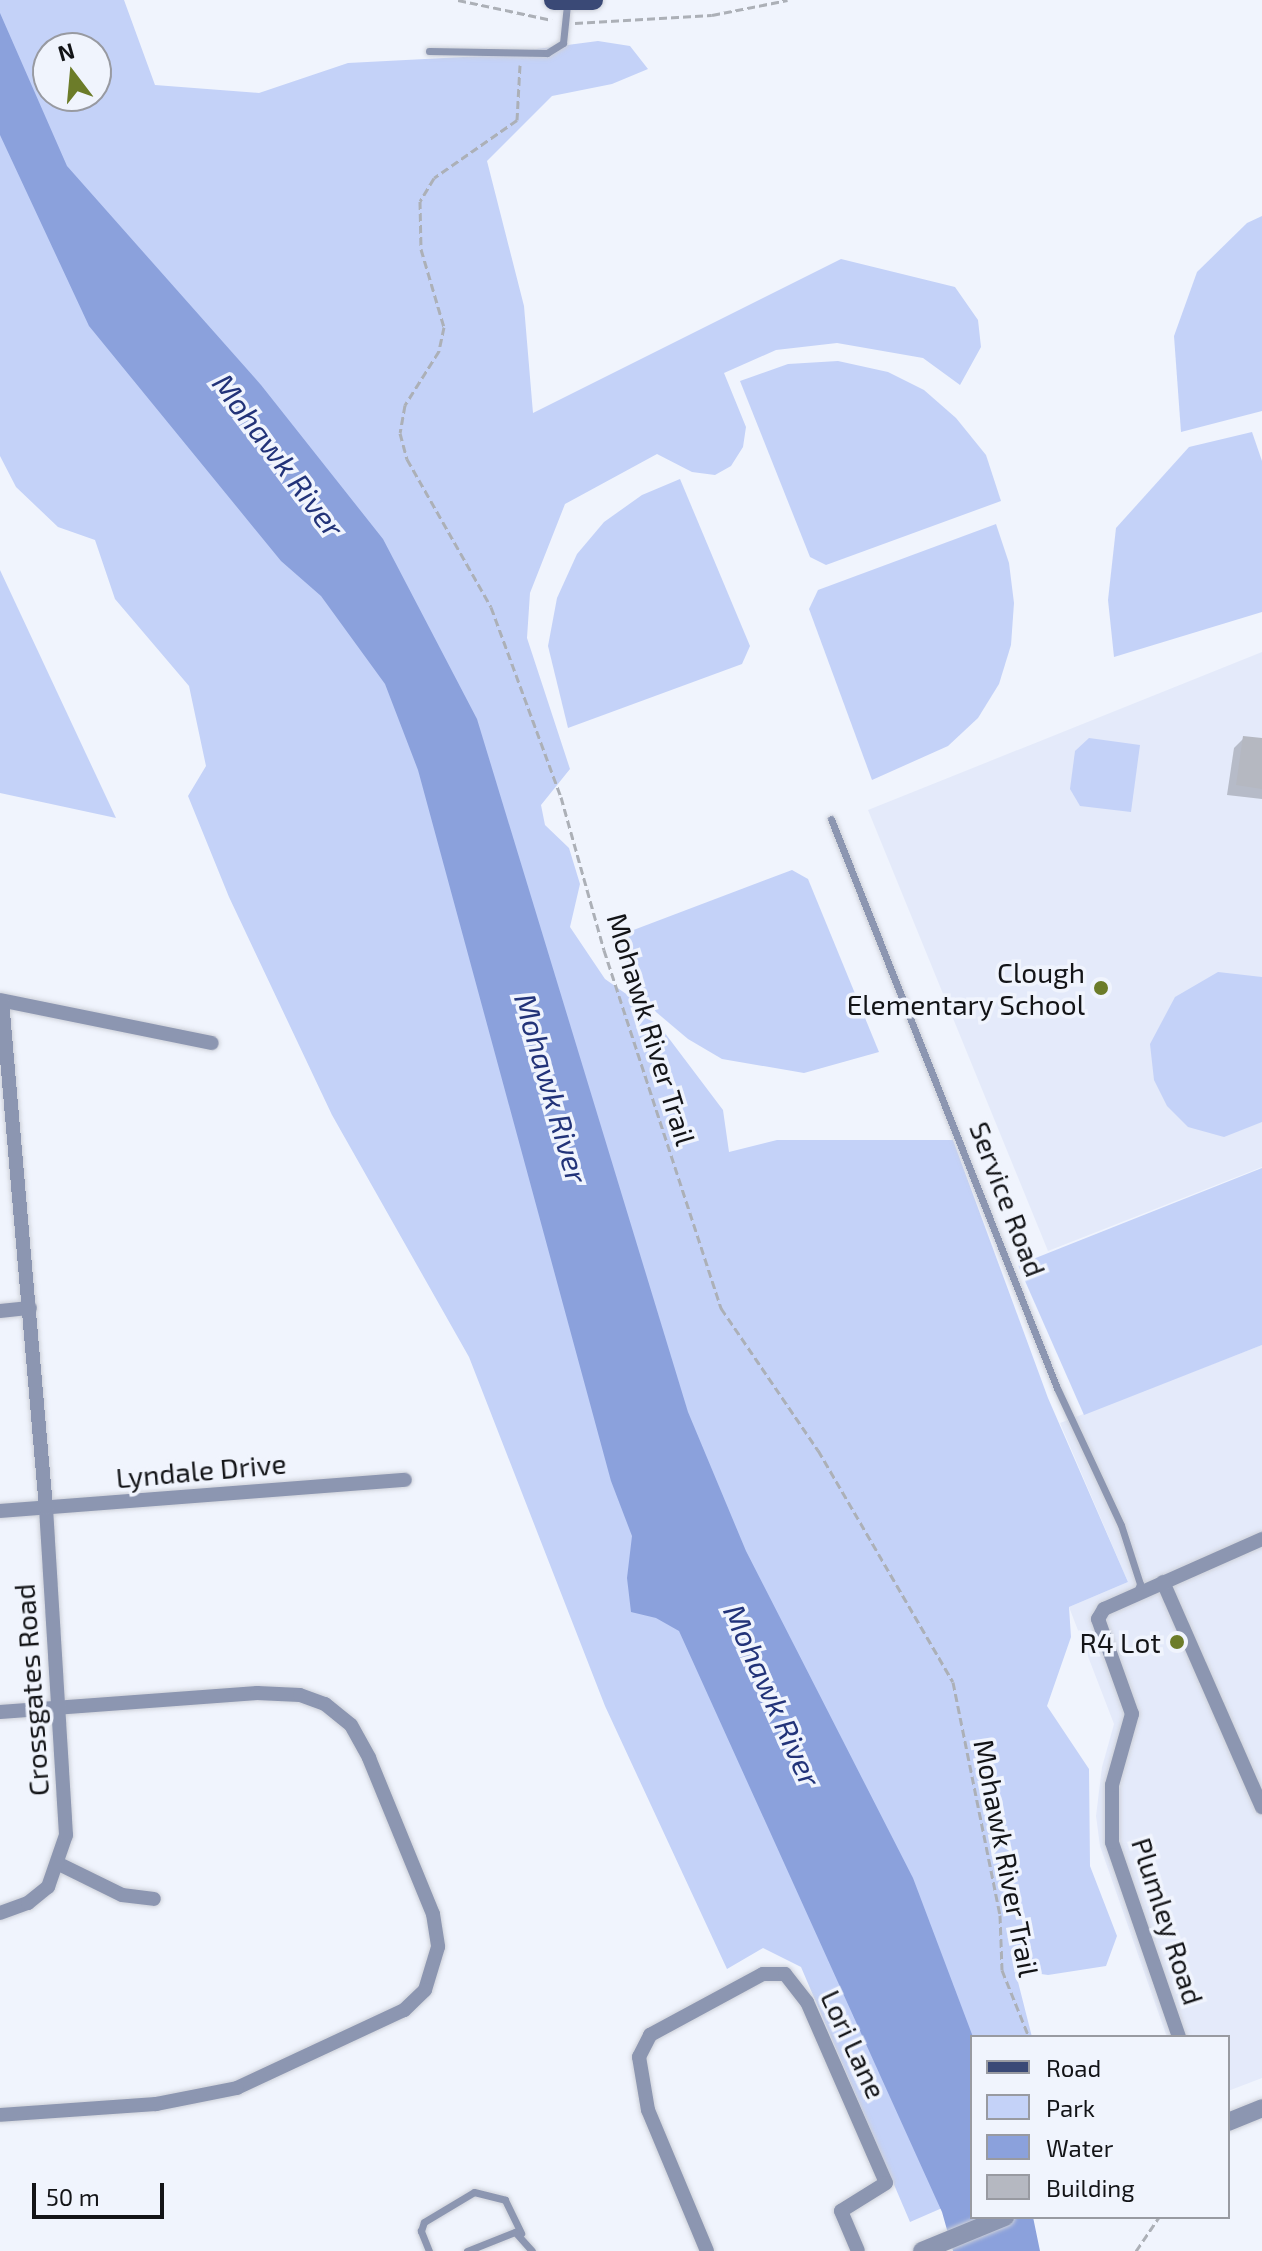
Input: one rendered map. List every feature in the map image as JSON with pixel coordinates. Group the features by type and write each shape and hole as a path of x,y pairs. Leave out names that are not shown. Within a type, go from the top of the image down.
{"main road":[{"path":"560,1 593,0"}],"street":[{"path":"1,1000 212,1043"},
{"name":"Crossgates Road","path":"0,1913 28,1903 48,1887 59,1864 66,1835 46,1508 1,1000"},
{"path":"0,1311 30,1308"},
{"name":"Lyndale Drive","path":"0,1511 405,1480"},
{"name":"Plumley Road","path":"1178,2035 1112,1842 1112,1785 1132,1714 1098,1619 1104,1609 1262,1539"},
{"path":"1163,1582 1262,1807"},
{"path":"0,1712 257,1693 300,1695 339,1713 369,1758 433,1914 438,1958 425,1990 404,2010 237,2088 156,2104 0,2115"},
{"path":"59,1864 122,1895 154,1899"},
{"name":"Lori Lane","path":"707,2251 648,2110 639,2057 650,2035 763,1974 785,1974 807,2002 886,2183 841,2211 858,2251"},
{"path":"1230,2121 1262,2108"},
{"path":"922,2251 1000,2219"}],"lane":[{"path":"429,51 547,53 563,43 566,23 560,1"},
{"name":"Service Road","path":"831,819 1057,1388 1121,1525 1140,1584 1136,1594"},
{"path":"429,2251 421,2231 424,2222 474,2192 505,2200 532,2251"},
{"path":"467,2251 509,2232 521,2233"}],"path":[{"path":"458,0 566,23 712,15 788,0"},
{"name":"Mohawk River Trail","path":"521,53 517,120 434,178 420,201 421,249 444,327 439,351 405,405 400,433 407,459 491,607 561,797 604,950 721,1308 818,1450 953,1682 1000,1915 1002,1970 1028,2035"},
{"path":"1136,2251 1158,2219"}],"shaded area":[{"name":"Clough Elementary School","path":"1262,652 1262,1167 1048,1251 868,810"},
{"path":"1262,1345 1262,2078 1230,2090 1230,2035 1166,2035 1100,1846 1096,1816 1102,1767 1114,1724 1069,1607 1128,1582 1060,1423"}],"green space":[{"path":"0,0 124,0 155,85 259,93 348,63 483,56 598,41 630,46 648,69 612,84 552,96 487,161 524,306 533,413 841,259 955,287 978,320 981,347 960,385 923,358 837,343 776,350 724,373 746,427 743,447 731,466 715,475 692,472 657,454 565,504 530,593 527,638 570,769 541,805 545,825 569,848 580,884 570,927 605,979 646,1008 723,1110 729,1152 777,1140 953,1140 1048,1398 1128,1582 1069,1607 1071,1637 1047,1706 1089,1769 1090,1866 1117,1936 1106,1966 1048,1975 1015,1970 1031,2035 970,2035 970,2196 910,2222 801,1967 763,1948 727,1969 605,1706 469,1357 332,1115 229,897 188,796 206,766 189,686 115,599 95,540 58,527 16,487 0,456"},
{"path":"1262,216 1262,411 1181,432 1174,336 1197,272 1247,223"},
{"path":"838,361 888,372 924,390 956,418 986,455 1001,501 826,565 810,557 740,381 788,364"},
{"path":"1252,432 1262,461 1262,612 1114,657 1108,600 1116,528 1189,447"},
{"path":"680,479 750,646 742,664 568,728 548,646 557,598 577,554 604,522 642,495"},
{"path":"996,524 1009,563 1014,603 1011,645 999,684 978,718 948,746 872,780 809,609 818,590"},
{"path":"0,570 116,818 0,793"},
{"path":"1089,738 1140,745 1131,812 1080,806 1070,789 1075,751"},
{"path":"792,870 808,879 879,1052 804,1073 722,1059 688,1039 656,1012 634,980 615,937"},
{"path":"1218,972 1262,977 1262,1122 1224,1137 1188,1127 1167,1106 1154,1080 1150,1044 1175,997"},
{"path":"1262,1168 1262,1345 1084,1415 1018,1265"}],"water":[{"name":"Mohawk River","path":"0,13 32,86 32,112 43,112 67,166 261,385 383,539 477,719 688,1412 746,1551 913,1878 972,2035 970,2219 1033,2219 1040,2251 953,2251 942,2212 679,1631 656,1618 631,1612 627,1578 632,1536 611,1481 418,770 385,684 321,596 281,561 89,326 0,135"}],"building":[{"path":"1243,736 1262,738 1262,789 1236,785"}],"place":[{"name":"Clough Elementary School","path":"1101,988"},
{"name":"R4 Lot","path":"1177,1642"}]}
